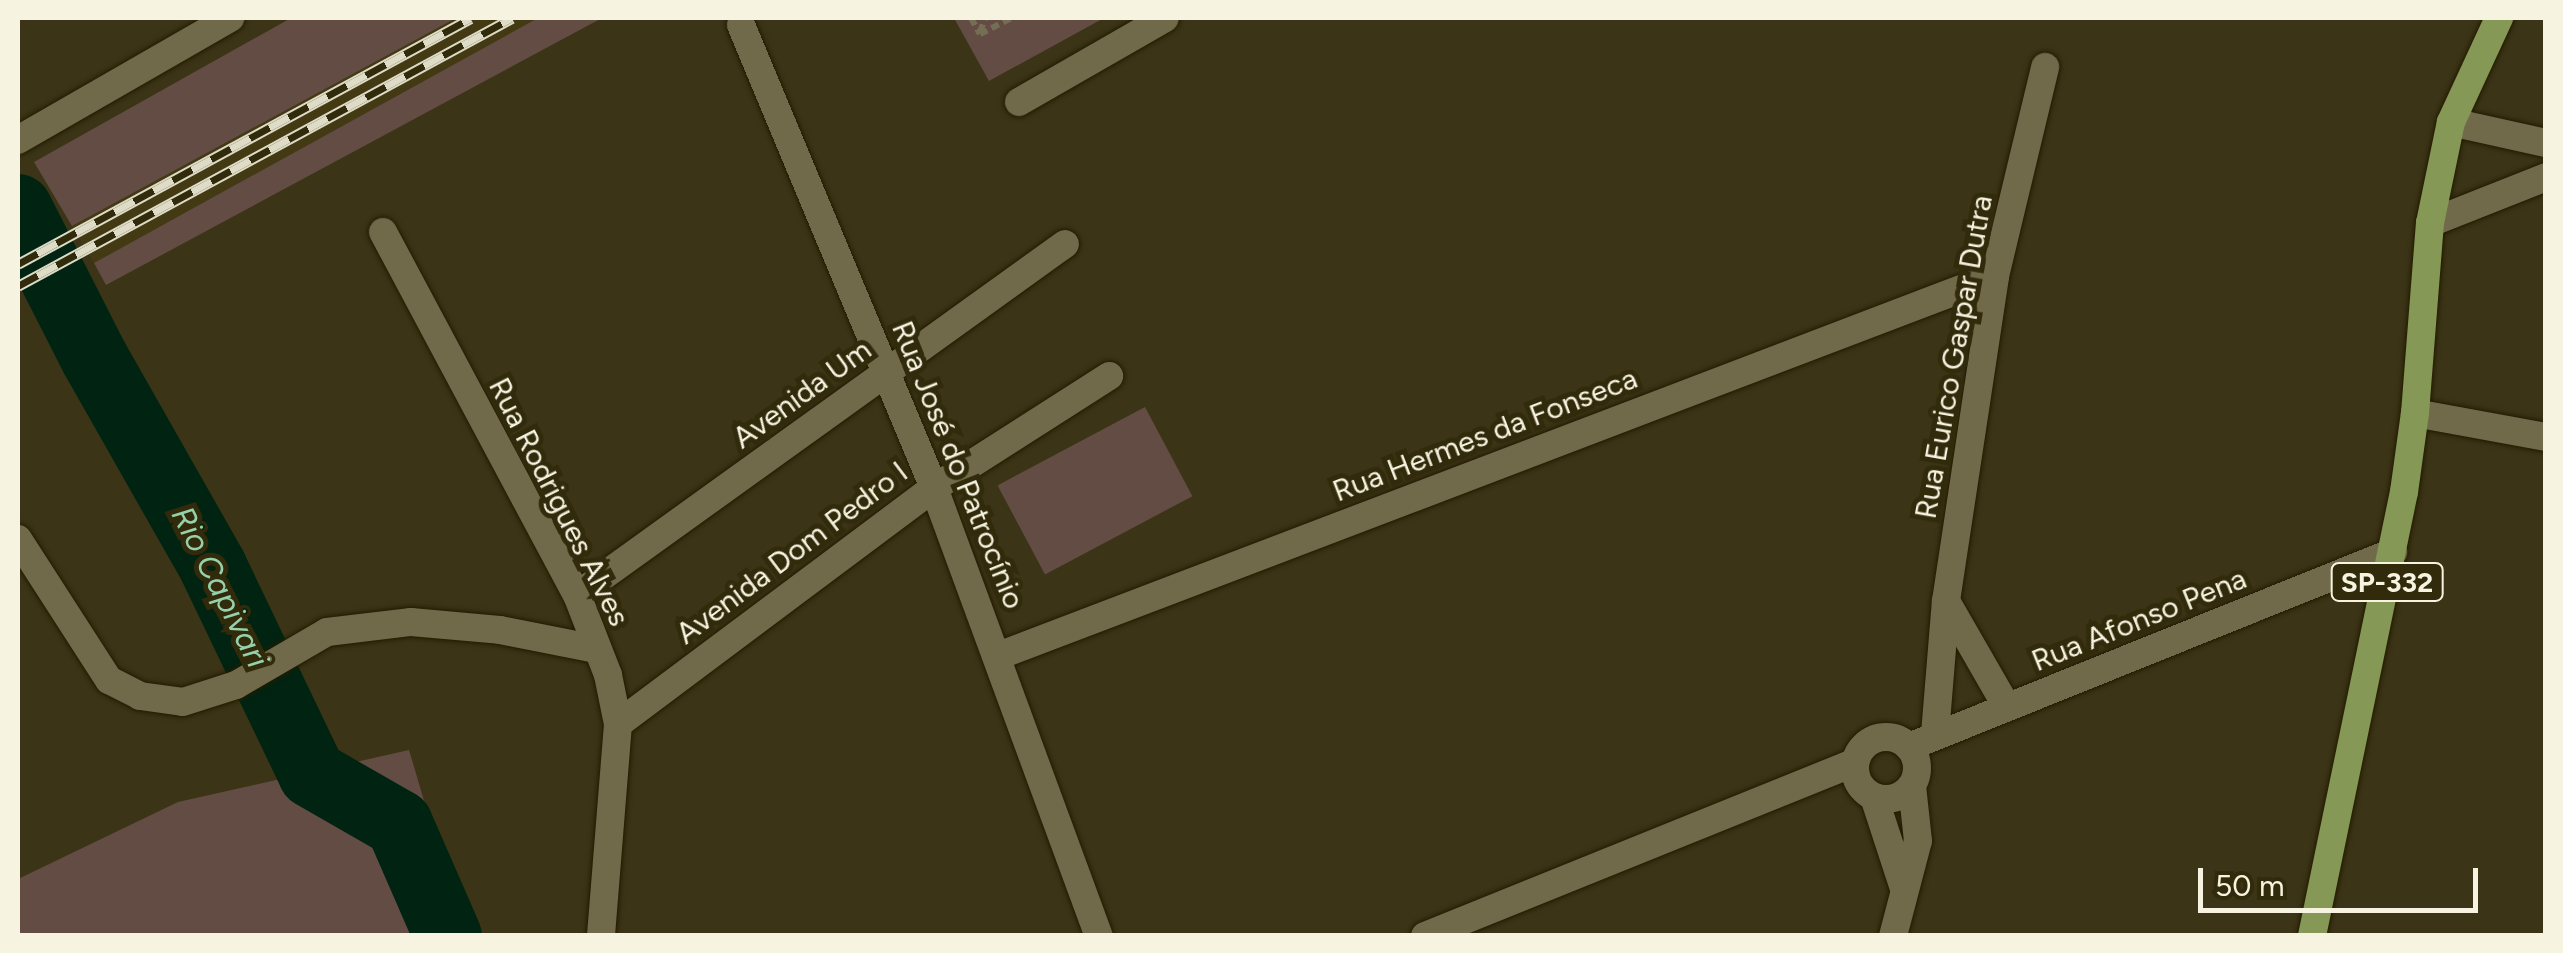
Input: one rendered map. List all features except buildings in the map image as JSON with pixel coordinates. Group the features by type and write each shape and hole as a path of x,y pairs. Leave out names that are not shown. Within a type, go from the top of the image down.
{"main road":[{"name":"SP-332","path":"2312,936 2393,552 2415,413 2430,224 2451,122 2499,18"}],"street":[{"path":"18,140 230,18"},
{"path":"1018,102 1164,18"},
{"name":"Rua José do Patrocínio","path":"741,25 934,488 1099,936"},
{"name":"Rua Eurico Gaspar Dutra","path":"1935,734 1946,601 1995,276 2045,67"},
{"path":"2451,122 2546,143"},
{"path":"2430,224 2546,177"},
{"name":"Rua Rodrigues Alves","path":"384,232 577,595 608,675 618,724 601,936"},
{"name":"Avenida Um","path":"577,595 1065,244"},
{"name":"Rua Hermes da Fonseca","path":"998,656 1995,276"},
{"name":"Avenida Dom Pedro I","path":"618,724 934,488 1109,376"},
{"path":"2415,413 2546,437"},
{"path":"18,539 109,680 140,696 182,702 236,685 327,632 411,622 500,630 596,649"},
{"name":"Rua Afonso Pena","path":"1909,747 2393,552"},
{"path":"1946,601 2007,707"},
{"path":"1425,936 1854,762 1871,740 1898,738 1909,747 1917,773 1912,786 1901,796 1874,797"},
{"path":"1854,762 1855,776 1874,797 1904,889"},
{"path":"1893,936 1918,841 1912,786"}],"path":[{"path":"970,18 980,34"},
{"path":"980,34 985,18"},
{"path":"980,34 1011,18"}],"shaded area":[{"path":"291,18 456,18 72,226 34,162"},
{"path":"456,18 538,18 94,263 72,226"},
{"path":"538,18 602,18 106,285 94,263"},
{"path":"954,18 1104,18 989,81"},
{"path":"1145,407 1192,496 1045,575 998,485"},
{"path":"409,750 464,935 18,935 18,879 178,802"}],"waterway":[{"name":"Rio Capivari","path":"18,208 95,359 213,567 312,774 399,824 448,936"}],"railway":[{"path":"18,264 471,18"},
{"path":"18,286 512,18"}]}
